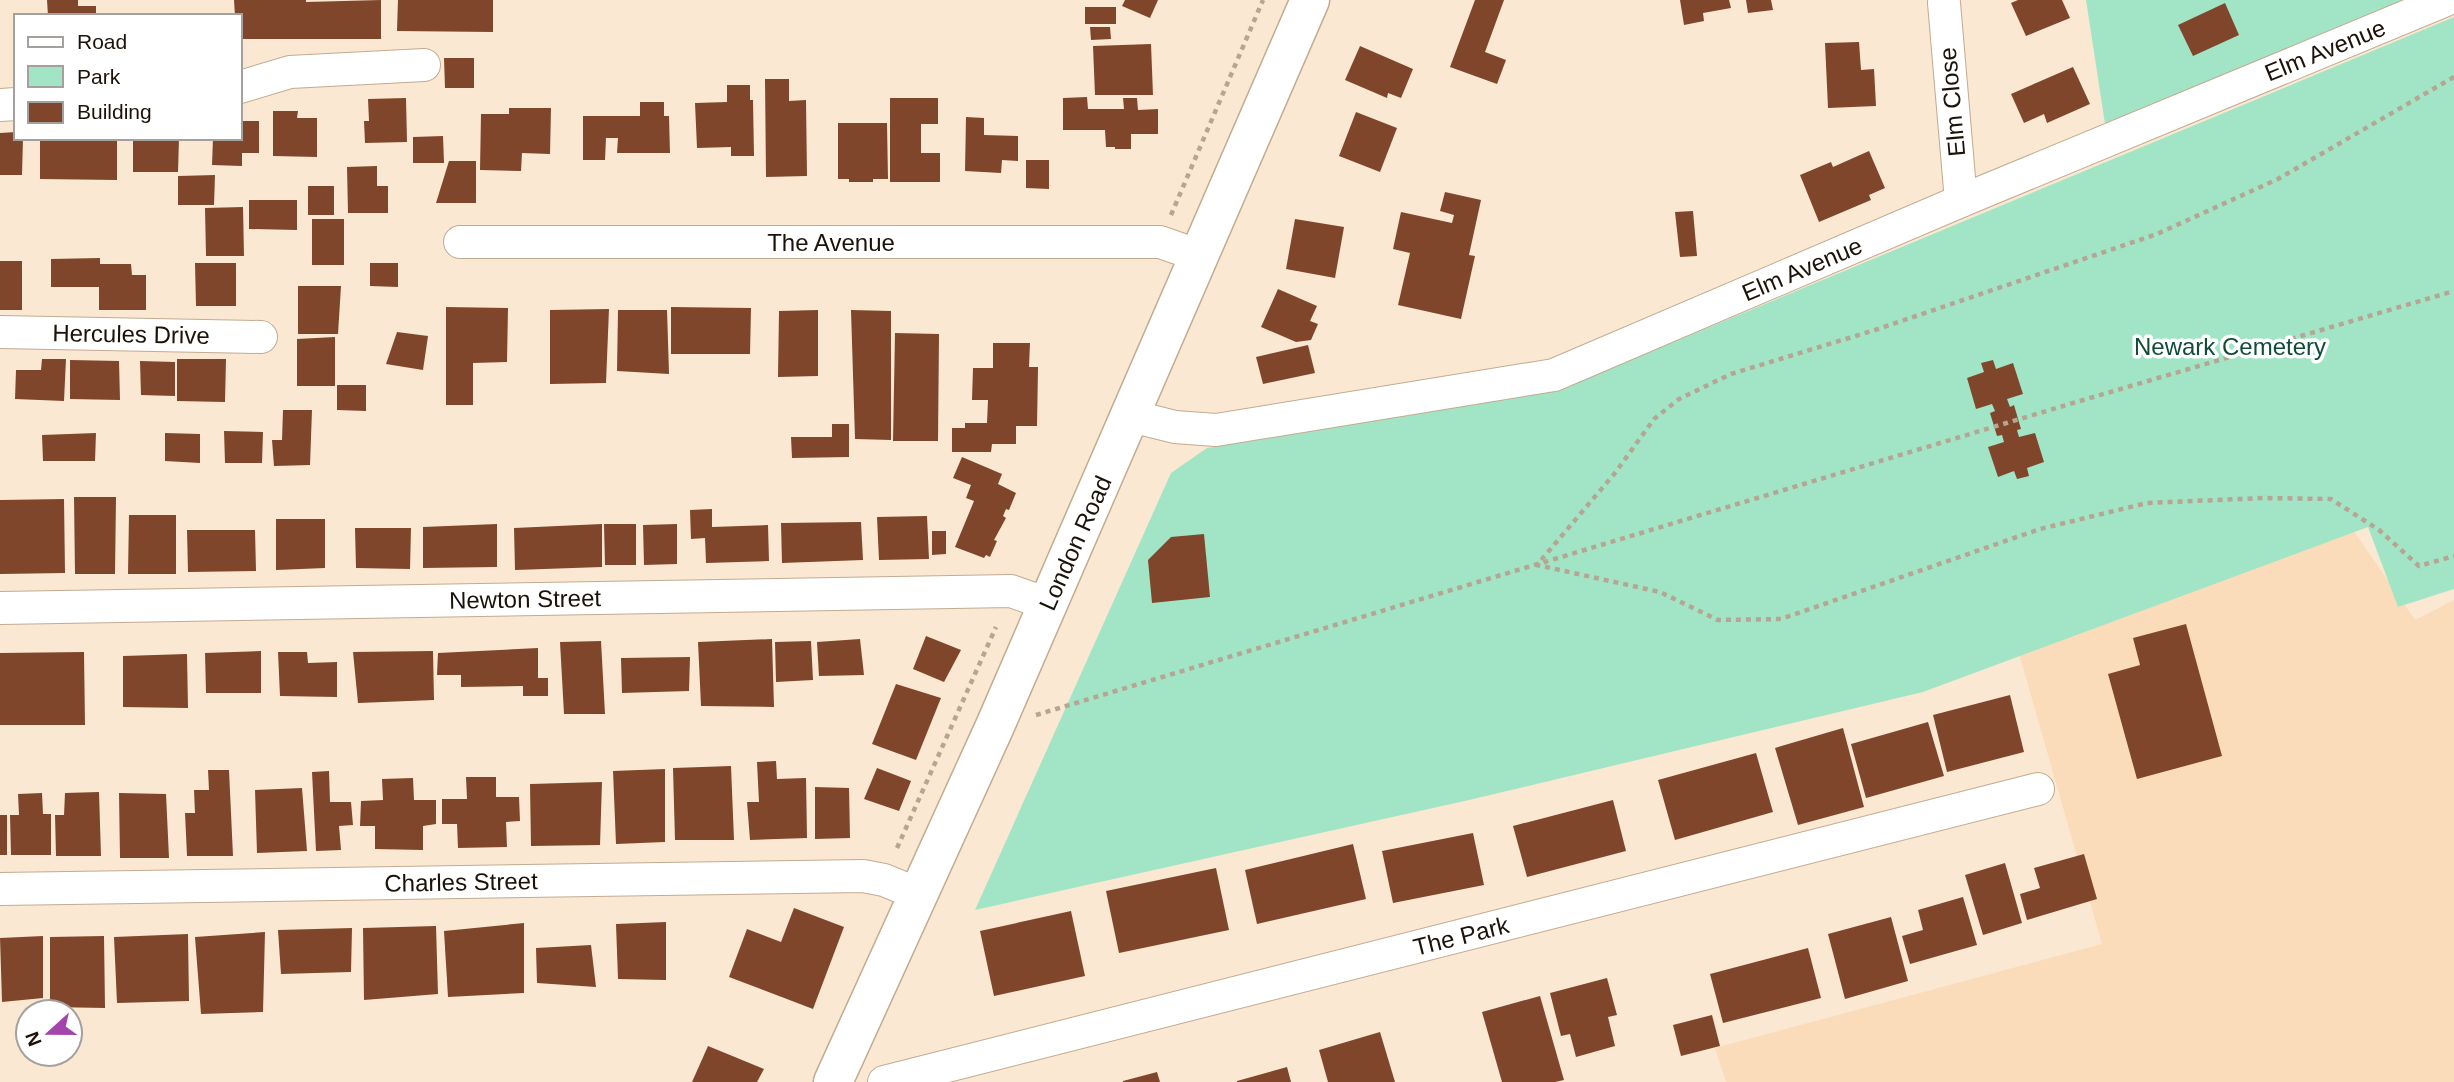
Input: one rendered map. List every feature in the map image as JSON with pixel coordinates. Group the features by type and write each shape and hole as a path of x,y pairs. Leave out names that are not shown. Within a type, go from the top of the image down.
{"main road":[{"name":"London Road","path":"833,1082 995,726 1310,0"}],"street":[{"name":"Elm Avenue","path":"1131,416 1175,427 1216,430 1554,375 1961,201 2446,0"},
{"name":"Elm Close","path":"1944,3 1961,201"},
{"path":"242,85 290,72 424,65"},
{"name":"The Avenue","path":"460,242 1160,242 1200,256"},
{"name":"Hercules Drive","path":"0,332 261,337"},
{"name":"Newton Street","path":"0,608 1011,591 1048,604"},
{"name":"The Park","path":"884,1082 2038,789"},
{"name":"Charles Street","path":"0,889 863,876 884,880 918,894"}],"path":[{"path":"1168,224 1263,0"},
{"path":"1537,565 1615,473 1654,419 1679,399 1731,374 1875,330 2157,234 2278,179 2454,77"},
{"path":"995,726 2454,291"},
{"path":"1537,565 1660,592 1718,620 1781,619 2040,529 2147,503 2263,498 2331,499 2379,530 2419,566 2454,556"},
{"path":"897,848 996,627"}],"shaded area":[{"path":"2349,524 2415,620 2454,600 2454,1082 1726,1082 1715,1048 2102,944 2018,650"}],"green space":[{"path":"2086,0 2409,0 2105,124"},
{"name":"Newark Cemetery","path":"2454,17 2454,589 2398,607 2368,527 1923,692 1469,800 975,910 1171,473 1207,448 1556,391"}],"building":[{"path":"47,0 78,0 78,6 96,6 96,14 48,14"},
{"path":"234,0 381,0 381,39 242,39 242,14 235,14"},
{"path":"398,0 493,0 493,32 397,31"},
{"path":"1125,0 1158,0 1150,18 1122,6"},
{"path":"1475,0 1504,0 1485,52 1506,60 1497,84 1450,67"},
{"path":"1680,0 1729,0 1731,8 1703,13 1704,21 1684,25"},
{"path":"1746,0 1771,0 1773,10 1748,13"},
{"path":"2018,0 2062,0 2070,18 2026,36 2011,3"},
{"path":"2225,3 2239,35 2193,56 2178,25"},
{"path":"1085,7 1116,7 1116,24 1085,24"},
{"path":"1090,27 1110,27 1111,39 1091,40"},
{"path":"1859,42 1861,70 1874,69 1876,106 1828,108 1825,43"},
{"path":"1151,44 1153,95 1095,95 1093,46"},
{"path":"1360,46 1413,69 1401,98 1388,93 1387,98 1345,80"},
{"path":"444,58 474,58 474,88 445,88"},
{"path":"2073,67 2090,104 2047,123 2044,114 2024,123 2011,94"},
{"path":"765,79 789,79 789,101 806,100 807,176 766,177"},
{"path":"727,85 750,85 750,100 753,100 754,156 731,156 731,147 697,148 695,103 727,102"},
{"path":"1087,97 1088,109 1124,109 1123,98 1137,98 1138,110 1158,109 1158,134 1131,134 1131,149 1115,149 1106,147 1105,130 1063,130 1063,98"},
{"path":"406,98 407,142 365,143 364,121 369,121 368,99"},
{"path":"890,98 938,98 938,124 921,124 921,153 940,153 940,182 890,182"},
{"path":"640,102 664,102 664,116 669,116 670,153 617,153 618,138 606,138 605,160 583,160 583,116 640,116"},
{"path":"509,108 551,108 550,154 522,153 521,171 480,170 481,114 509,114"},
{"path":"273,111 298,111 297,118 317,118 317,157 273,156"},
{"path":"1356,112 1397,128 1380,172 1339,156"},
{"path":"966,117 984,118 984,135 1018,136 1018,161 1002,160 1001,173 965,171"},
{"path":"242,121 259,121 259,153 242,153 242,166 212,165 213,140 242,140"},
{"path":"838,123 887,123 888,179 849,182 849,179 838,179"},
{"path":"14,132 14,140 23,140 22,175 0,175 0,133"},
{"path":"443,136 444,163 413,163 413,137"},
{"path":"40,140 117,140 117,180 40,179"},
{"path":"133,140 179,140 178,172 133,172"},
{"path":"1869,151 1885,188 1869,195 1871,200 1819,222 1800,175 1831,162 1833,167"},
{"path":"1026,160 1049,160 1049,189 1026,188"},
{"path":"449,161 476,161 476,203 436,203"},
{"path":"377,166 377,186 388,186 388,213 348,213 347,167"},
{"path":"215,175 214,205 178,205 178,176"},
{"path":"308,186 334,186 334,215 308,215"},
{"path":"1445,192 1481,200 1469,255 1475,256 1461,319 1398,305 1410,253 1393,249 1401,212 1452,223 1454,215 1440,211"},
{"path":"249,200 297,200 297,230 249,229"},
{"path":"243,207 244,256 206,256 205,208"},
{"path":"1693,211 1697,256 1680,257 1675,212"},
{"path":"312,219 344,219 344,265 312,265"},
{"path":"1295,219 1344,227 1335,278 1286,269"},
{"path":"100,258 100,264 131,264 132,275 146,275 146,310 99,310 99,287 51,287 51,259"},
{"path":"0,261 22,261 22,310 0,310"},
{"path":"195,263 236,263 236,306 196,306"},
{"path":"370,263 398,263 398,287 370,286"},
{"path":"298,286 341,286 338,334 298,334"},
{"path":"1278,289 1317,306 1310,321 1318,324 1311,340 1296,342 1261,327"},
{"path":"446,307 508,308 507,362 473,363 473,405 446,405"},
{"path":"671,307 751,308 750,354 671,354"},
{"path":"609,309 606,383 550,384 550,310"},
{"path":"618,310 667,310 669,374 617,371"},
{"path":"818,310 818,376 778,377 779,311"},
{"path":"851,310 891,311 891,440 855,439"},
{"path":"397,332 428,336 423,370 386,364"},
{"path":"895,333 939,334 938,441 893,441"},
{"path":"335,337 335,386 297,386 297,339"},
{"path":"993,343 1030,343 1029,367 1038,367 1037,426 1016,426 1016,444 992,444 991,452 952,452 952,428 965,428 965,423 987,423 988,400 972,400 973,368 993,368"},
{"path":"1308,345 1315,373 1263,384 1256,357"},
{"path":"42,359 66,359 64,401 15,399 16,370 41,370"},
{"path":"177,359 226,359 225,402 177,401"},
{"path":"70,360 119,361 120,400 70,399"},
{"path":"1993,360 1996,369 2013,363 2023,394 2007,399 2010,407 2014,405 2021,429 2017,430 2019,437 2035,433 2044,462 2027,468 2029,476 2017,479 2014,471 1998,477 1988,447 2004,442 2002,435 1997,436 1990,413 1995,411 1992,404 1976,409 1967,378 1984,372 1981,363"},
{"path":"140,361 175,362 175,396 141,395"},
{"path":"337,385 366,385 366,411 337,410"},
{"path":"283,410 312,410 310,465 274,466 272,440 282,440"},
{"path":"832,424 849,424 849,457 792,458 791,437 832,437"},
{"path":"224,431 263,432 262,463 225,463"},
{"path":"96,433 95,461 43,461 42,435"},
{"path":"165,433 200,434 200,463 165,461"},
{"path":"962,457 1002,474 998,484 1016,493 1009,510 1006,509 1003,516 1006,518 994,540 997,541 990,557 986,555 984,558 955,547 974,501 966,498 971,485 953,478"},
{"path":"74,497 116,497 115,574 75,574"},
{"path":"64,499 65,573 0,574 0,500"},
{"path":"712,509 712,527 768,525 769,561 706,563 705,538 691,539 690,510"},
{"path":"129,515 176,515 176,574 128,574"},
{"path":"927,516 929,559 879,560 877,517"},
{"path":"276,519 325,519 325,568 276,570"},
{"path":"861,522 863,560 782,563 781,523"},
{"path":"497,524 497,567 423,568 423,527"},
{"path":"602,524 602,567 515,570 514,528"},
{"path":"604,524 636,524 636,565 605,565"},
{"path":"677,524 677,564 644,565 643,525"},
{"path":"355,528 411,528 410,569 356,568"},
{"path":"187,530 255,530 256,571 188,572"},
{"path":"932,531 946,531 946,554 932,555"},
{"path":"1204,534 1210,597 1152,603 1148,560 1171,537"},
{"path":"2186,624 2222,756 2137,779 2108,674 2140,665 2133,638"},
{"path":"926,636 961,650 944,682 913,669"},
{"path":"772,639 774,707 701,706 698,642"},
{"path":"860,639 864,675 819,676 817,642"},
{"path":"601,641 605,714 564,714 560,642"},
{"path":"811,641 813,680 776,682 775,642"},
{"path":"538,648 538,678 548,678 548,696 523,696 523,686 461,687 461,675 437,675 438,653"},
{"path":"261,651 261,693 206,693 205,653"},
{"path":"433,651 434,700 358,703 353,652"},
{"path":"84,652 85,725 0,725 0,653"},
{"path":"278,652 307,652 308,663 337,662 337,697 280,696"},
{"path":"187,654 188,708 123,707 123,656"},
{"path":"690,657 689,691 622,693 621,658"},
{"path":"896,684 941,698 916,760 872,744"},
{"path":"2010,695 2024,752 1947,772 1933,715"},
{"path":"1928,722 1944,776 1866,798 1851,744"},
{"path":"1843,728 1864,807 1798,825 1775,748"},
{"path":"1756,753 1773,812 1675,840 1658,780"},
{"path":"776,761 777,779 806,778 807,838 750,840 747,802 759,802 757,762"},
{"path":"731,766 734,840 675,840 673,768"},
{"path":"877,768 911,781 899,811 864,799"},
{"path":"665,769 665,842 616,844 613,771"},
{"path":"208,770 229,770 233,856 187,856 185,813 195,813 194,790 209,790"},
{"path":"329,771 330,802 351,802 353,825 339,826 341,850 316,851 312,772"},
{"path":"466,777 496,777 496,797 519,797 520,821 506,822 507,847 458,848 457,824 442,824 442,799 467,799"},
{"path":"413,778 414,800 436,800 436,824 423,826 423,850 375,849 375,826 360,826 361,801 383,800 382,779"},
{"path":"602,782 600,845 531,846 530,784"},
{"path":"815,787 849,788 850,838 815,839"},
{"path":"302,788 307,851 257,853 255,790"},
{"path":"99,792 101,856 56,856 55,815 64,815 65,793"},
{"path":"42,793 43,814 51,814 51,855 11,855 10,815 19,815 18,794"},
{"path":"119,793 166,794 169,858 120,858"},
{"path":"1613,800 1626,851 1527,877 1513,826"},
{"path":"0,815 7,815 7,855 0,855"},
{"path":"1473,833 1484,885 1393,903 1382,851"},
{"path":"1353,844 1366,899 1257,924 1245,870"},
{"path":"2084,854 2097,899 2027,920 2020,894 2040,888 2034,868"},
{"path":"2005,863 2022,923 1983,935 1965,875"},
{"path":"1216,868 1229,930 1119,953 1106,891"},
{"path":"1963,897 1977,945 1910,964 1902,936 1923,930 1918,910"},
{"path":"794,908 844,927 813,1009 729,977 747,929 781,942"},
{"path":"1071,911 1085,976 994,996 980,931"},
{"path":"1891,917 1908,981 1845,999 1828,934"},
{"path":"666,922 666,980 618,979 616,924"},
{"path":"524,923 524,993 448,997 444,931"},
{"path":"436,926 438,994 364,1000 363,928"},
{"path":"352,928 351,972 281,974 278,930"},
{"path":"265,932 263,1012 201,1014 195,937"},
{"path":"188,934 189,1001 117,1003 114,937"},
{"path":"43,936 43,998 14,998 14,1001 2,1002 0,938"},
{"path":"104,936 105,1008 84,1008 84,998 50,998 50,937"},
{"path":"591,945 596,987 537,983 536,948"},
{"path":"1808,948 1821,998 1723,1023 1710,974"},
{"path":"1607,978 1617,1015 1608,1017 1615,1046 1576,1057 1570,1034 1561,1036 1550,993"},
{"path":"1540,996 1564,1080 1502,1082 1482,1012"},
{"path":"1712,1015 1720,1046 1681,1056 1673,1025"},
{"path":"1380,1032 1395,1082 1328,1082 1319,1050"},
{"path":"708,1046 764,1069 757,1082 692,1082"},
{"path":"1287,1067 1291,1082 1237,1082 1237,1081"},
{"path":"1157,1072 1160,1082 1123,1082 1123,1081"}]}
